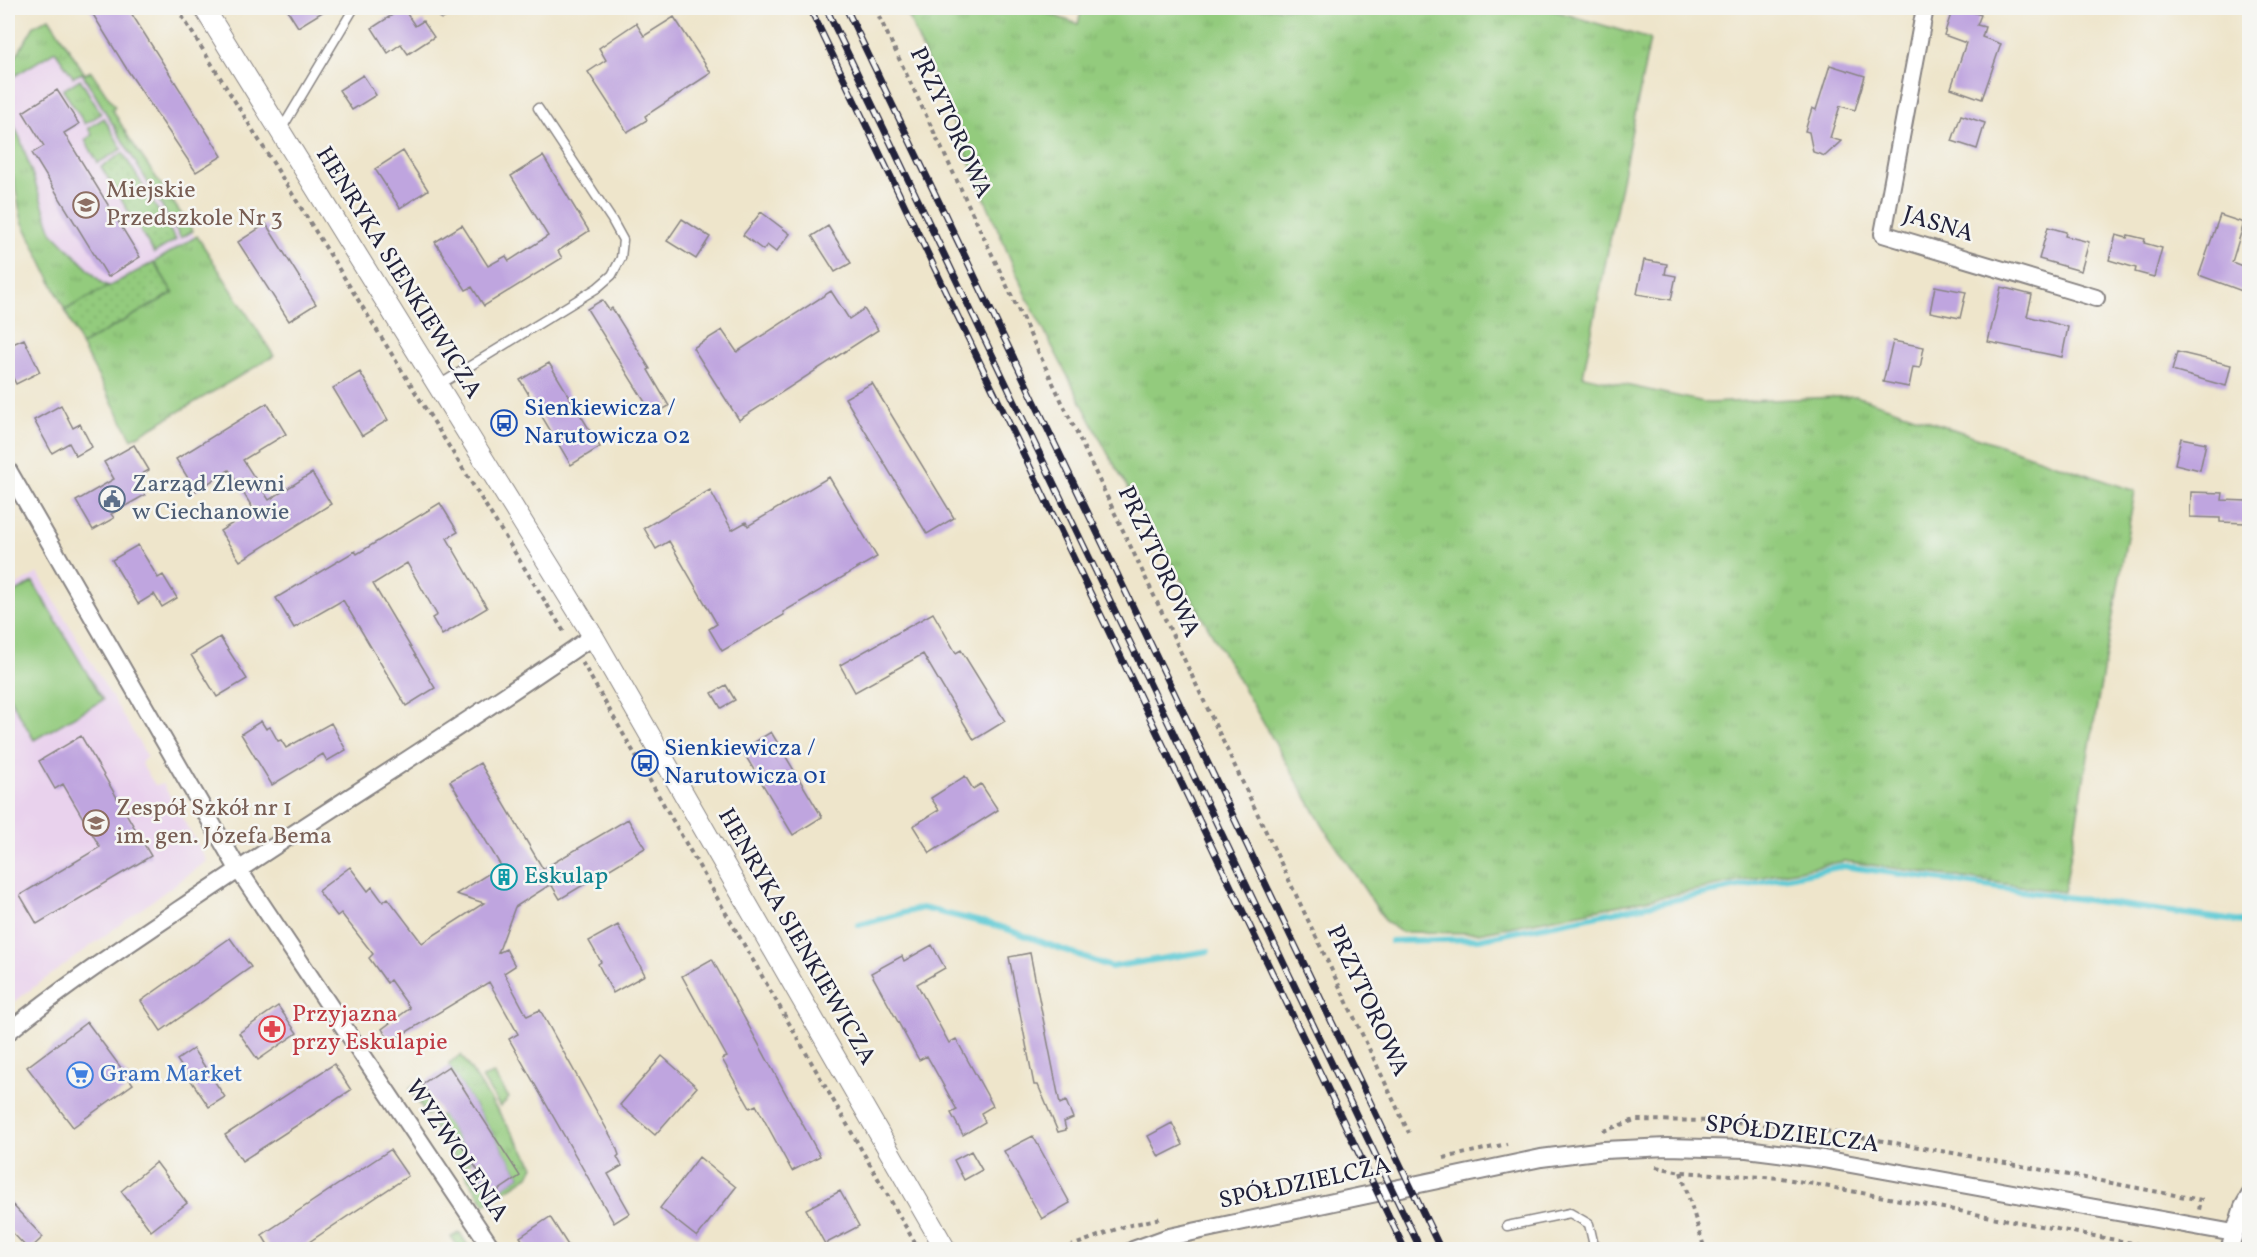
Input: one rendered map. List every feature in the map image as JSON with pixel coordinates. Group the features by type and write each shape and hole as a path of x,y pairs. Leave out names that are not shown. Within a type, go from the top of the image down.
{"street":[{"name":"HENRYKA SIENKIEWICZA","path":"204,8 593,636 946,1250"},
{"name":"JASNA","path":"1925,8 1883,234 2096,298"},
{"name":"WYZWOLENIA","path":"8,470 238,869 493,1250"},
{"path":"8,1032 53,994 238,869 471,719 593,636"},
{"name":"SPÓŁDZIELCZA","path":"1133,1250 1169,1237 1541,1158 1604,1150 1667,1146 1747,1149 1823,1159 2234,1233"},
{"path":"2229,1250 2250,1195"}],"lane":[{"path":"280,130 354,8"},
{"path":"438,385 597,288 612,275 621,258 622,240 612,220 538,108"},
{"path":"1507,1226 1570,1213 1588,1224 1595,1250"}],"path":[{"path":"177,8 575,649 920,1250"},
{"name":"PRZYTOROWA","path":"875,8 1410,1132"},
{"path":"1647,1165 1681,1172 1781,1178 2170,1250"},
{"path":"1681,1172 1705,1250"}],"shaded area":[{"path":"49,18 85,74 91,71 115,107 112,109 129,138 274,356 132,439 81,345 22,221 8,152 8,70 34,26"},
{"name":"Zespół Szkół nr 1 im. gen. Józefa Bema","path":"38,573 147,756 141,763 155,785 163,784 207,861 8,1006 8,590"}],"green space":[{"path":"905,8 1032,8 1078,24 1082,8 1545,8 1650,39 1583,376 1709,403 1856,396 2135,491 2064,892 1844,861 1478,933 1401,932 1386,922 1323,826 1108,454 1025,294"},
{"path":"49,18 85,74 91,71 115,107 112,109 129,138 193,231 181,238 82,73 73,77 55,51 8,80 8,70 34,26"},
{"path":"80,79 101,114 85,124 63,90"},
{"path":"8,113 20,138 52,232 103,284 109,286 65,310 22,221 8,152"},
{"path":"104,118 122,149 98,163 85,140 92,135 88,128"},
{"path":"123,153 176,240 154,253 101,167"},
{"path":"197,236 274,356 132,439 81,345 173,293 154,262"},
{"path":"154,262 173,293 81,345 65,310"},
{"path":"33,582 103,700 34,740 8,695 8,597"},
{"path":"461,1055 534,1166 529,1176 485,1204 465,1174 476,1166 493,1194 520,1176 449,1066 449,1063"},
{"path":"494,1074 509,1098 500,1107 482,1078"},
{"path":"417,1084 434,1111 427,1116 410,1089"},
{"path":"442,1114 472,1161 462,1168 431,1122"},
{"path":"460,1233 470,1249 459,1249 451,1237"}],"building":[{"path":"89,8 128,8 222,156 196,172"},
{"path":"286,8 329,8 298,27"},
{"path":"403,8 415,26 423,21 434,37 408,54 401,44 388,53 372,28"},
{"path":"1953,8 1961,8 1981,15 1977,25 1985,27 1982,37 2001,44 1982,99 1951,88 1966,43 1944,35"},
{"path":"674,17 711,73 645,116 647,120 627,132 588,72 606,60 599,48 636,23 644,36"},
{"path":"1830,65 1865,76 1855,110 1840,106 1830,138 1841,141 1825,156 1813,152 1809,132 1805,131 1812,108 1816,110"},
{"path":"363,75 376,95 352,110 339,90"},
{"name":"Miejskie Przedszkole Nr 3","path":"57,90 79,124 64,133 140,257 108,277 32,153 44,146 23,112"},
{"path":"1961,115 1985,123 1977,149 1952,141"},
{"path":"403,151 428,190 400,208 375,169"},
{"path":"543,156 589,231 558,251 562,258 484,306 472,287 466,290 435,242 462,225 488,266 506,256 509,261 548,236 511,176"},
{"path":"761,212 790,234 776,252 767,245 763,250 743,235"},
{"path":"2220,215 2244,223 2232,262 2250,269 2250,294 2199,275"},
{"path":"682,219 710,237 696,259 667,241"},
{"path":"266,224 316,304 289,321 238,242"},
{"path":"828,226 851,263 835,272 812,236"},
{"path":"2048,227 2066,232 2065,236 2089,242 2081,271 2039,259"},
{"path":"2116,235 2145,239 2144,243 2162,248 2154,277 2135,272 2136,268 2109,260"},
{"path":"1644,260 1667,264 1665,274 1676,276 1671,300 1637,294"},
{"path":"1935,286 1966,292 1960,318 1930,312"},
{"path":"2001,287 2032,295 2027,316 2068,327 2062,357 1988,342"},
{"path":"831,291 849,319 864,309 878,330 739,420 693,348 722,330 737,352"},
{"path":"602,300 609,310 612,308 650,369 648,370 669,406 653,415 587,309"},
{"path":"24,339 40,372 16,384 8,368 8,346"},
{"path":"1893,341 1924,347 1920,368 1913,367 1909,387 1883,382"},
{"path":"2177,352 2231,365 2226,386 2172,371"},
{"path":"549,363 600,447 571,465 520,380"},
{"path":"360,372 388,420 362,436 333,388"},
{"path":"872,383 954,518 927,534 845,398"},
{"path":"267,403 286,434 243,460 269,500 312,473 331,504 240,561 220,531 254,510 229,470 196,491 176,459"},
{"path":"61,405 73,428 80,424 92,447 76,456 69,443 52,453 34,420"},
{"path":"2181,438 2206,443 2200,470 2175,464"},
{"path":"134,445 149,470 135,478 145,495 111,514 114,518 93,530 76,501 114,479 104,462"},
{"path":"829,477 877,557 722,651 709,629 717,624 669,541 656,549 644,528 710,490 732,530 746,522 748,526"},
{"path":"2191,492 2223,493 2222,500 2247,501 2246,523 2220,522 2220,518 2190,517"},
{"path":"440,503 458,532 447,538 487,608 442,635 432,618 437,615 407,563 373,584 435,688 406,706 343,600 294,628 276,598 355,551 357,554"},
{"path":"138,545 158,578 163,575 177,598 162,607 154,594 138,604 112,560"},
{"path":"933,613 956,653 961,650 1005,721 974,740 923,654 855,692 840,665"},
{"path":"220,637 247,679 217,697 191,655"},
{"path":"726,685 735,700 721,708 712,693"},
{"path":"261,721 266,729 270,727 278,741 281,740 286,748 331,723 346,750 327,761 323,754 272,785 241,734"},
{"path":"771,732 822,817 793,835 742,750"},
{"path":"81,736 151,856 37,924 20,895 100,847 63,784 55,789 39,761"},
{"path":"480,763 543,869 628,819 645,848 560,899 551,884 515,907 498,953 506,949 515,966 504,973 527,1016 540,1010 615,1144 619,1155 617,1157 622,1166 608,1174 630,1213 614,1223 509,1039 518,1034 489,982 390,1042 382,1029 410,1008 390,980 387,983 369,958 373,954 341,913 337,916 318,891 350,867 368,891 372,887 383,902 388,898 422,943 484,903 456,894 501,866 450,781"},
{"path":"965,776 973,789 981,784 998,810 930,853 913,826 939,810 931,798"},
{"path":"618,925 645,975 613,993 598,964 601,962 589,941"},
{"path":"230,938 251,967 161,1031 141,1001"},
{"path":"932,945 945,968 917,984 949,1043 956,1039 993,1106 981,1113 985,1122 963,1135 951,1113 957,1110 927,1056 919,1060 871,973 902,956 904,961"},
{"path":"1030,953 1060,1104 1066,1101 1073,1118 1064,1122 1066,1130 1058,1132 1038,1085 1034,1085 1009,957"},
{"path":"712,959 820,1156 792,1171 756,1105 750,1108 722,1059 727,1057 682,976"},
{"path":"278,1006 297,1033 258,1060 239,1033"},
{"name":"Gram Market","path":"87,1022 133,1084 73,1127 27,1067"},
{"path":"193,1049 225,1097 209,1107 177,1060"},
{"path":"662,1056 697,1087 655,1135 620,1105"},
{"path":"334,1064 351,1090 242,1161 225,1135"},
{"path":"449,1066 520,1176 493,1194 422,1084"},
{"path":"1172,1123 1183,1145 1159,1157 1148,1136"},
{"path":"1033,1136 1070,1203 1042,1219 1004,1151"},
{"path":"390,1150 408,1176 297,1250 271,1250 262,1235"},
{"path":"971,1151 982,1170 964,1180 954,1160"},
{"path":"699,1157 736,1187 697,1237 660,1208"},
{"path":"156,1162 187,1203 151,1231 121,1191"},
{"path":"840,1191 859,1226 825,1244 806,1209"},
{"path":"8,1200 43,1237 29,1250 8,1228"},
{"path":"550,1217 571,1250 529,1250 520,1237"}],"waterway":[{"path":"1391,941 1479,939 1843,866 2250,923"},
{"path":"859,925 922,908 998,926 1111,967 1208,951"}],"railway":[{"path":"810,8 1405,1250"},
{"path":"826,8 1421,1250"},
{"path":"846,8 1441,1250"}],"place":[{"name":"Miejskie Przedszkole Nr 3","path":"86,205"},
{"name":"Sienkiewicza / Narutowicza 02","path":"504,423"},
{"name":"Zarząd Zlewni w Ciechanowie","path":"112,499"},
{"name":"Sienkiewicza / Narutowicza 01","path":"645,763"},
{"name":"Zespół Szkół nr 1 im. gen. Józefa Bema","path":"96,823"},
{"name":"Eskulap","path":"504,877"},
{"name":"Przyjazna przy Eskulapie","path":"272,1029"},
{"name":"Gram Market","path":"80,1075"}]}
